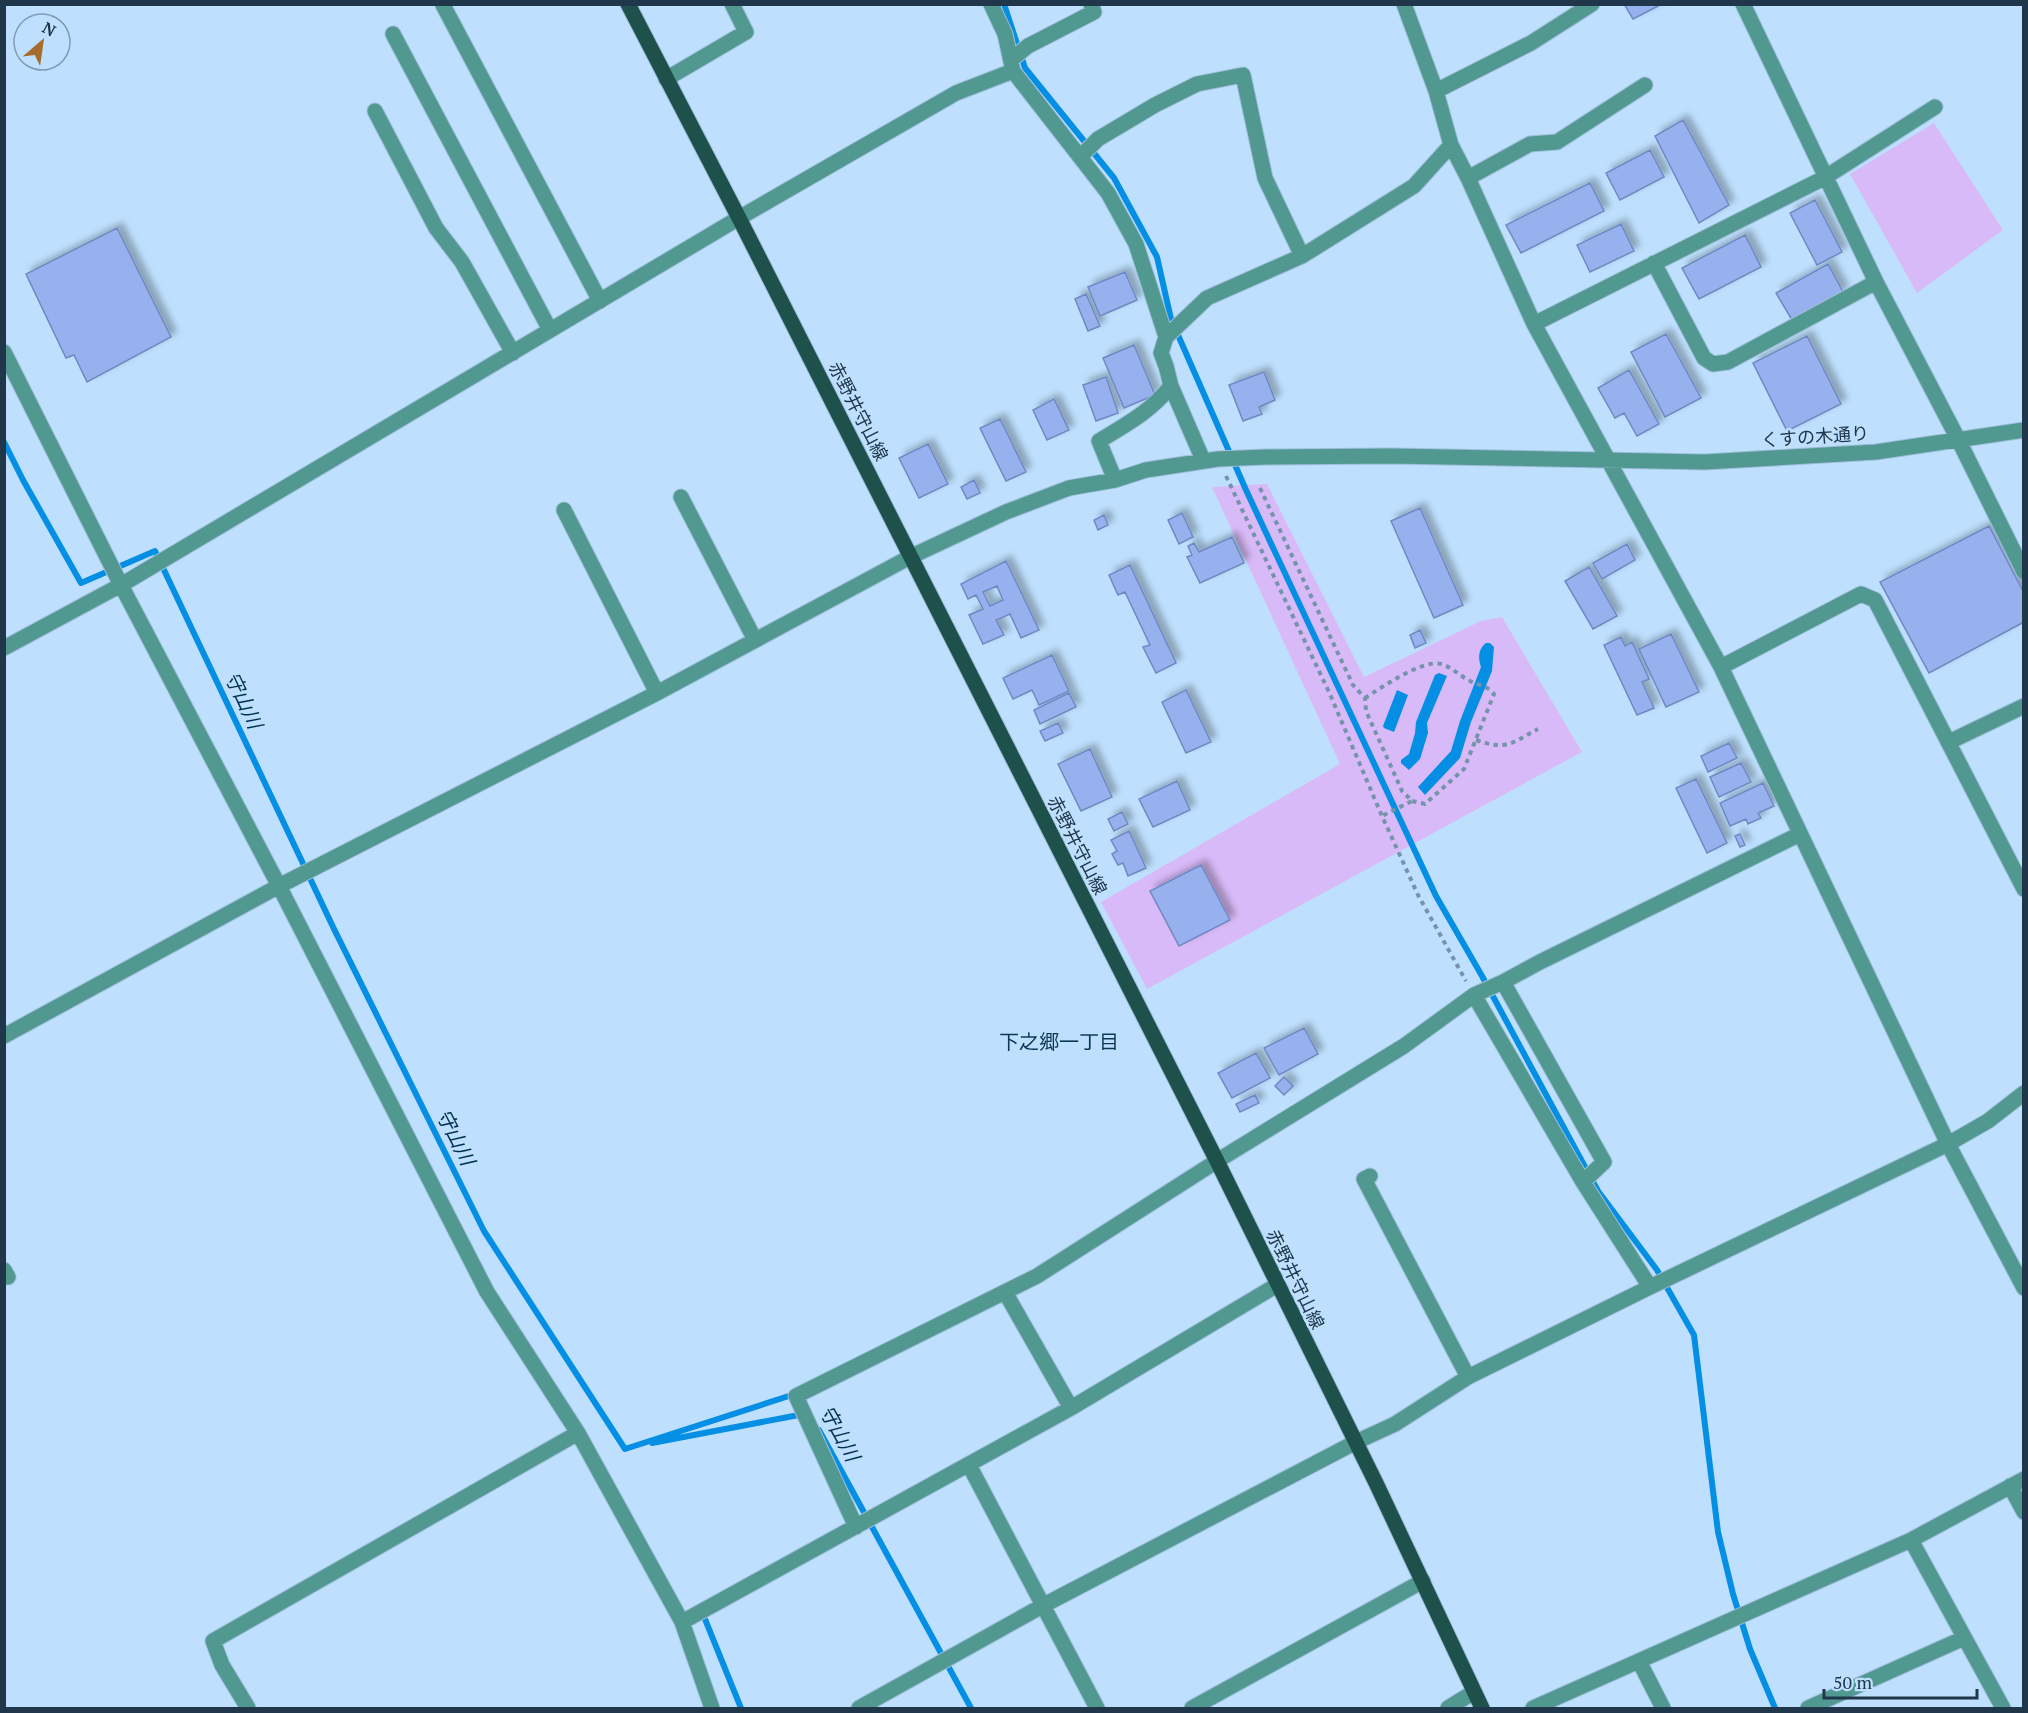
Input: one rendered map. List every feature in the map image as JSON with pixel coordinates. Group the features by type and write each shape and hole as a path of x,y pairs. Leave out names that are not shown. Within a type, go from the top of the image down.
{"main road":[{"name":"赤野井守山線","path":"628,4 740,218 1216,1161 1356,1442 1482,1708"}],"street":[{"path":"666,79 746,32 732,4"},
{"path":"992,4 1005,34 1012,65 1083,153 1108,193 1136,244 1172,331"},
{"path":"4,648 121,585 740,218 956,93 1012,65 1028,46 1094,12 1091,4"},
{"path":"1404,4 1436,91 1451,145 1534,324 1721,667 1948,1144 2024,1288"},
{"path":"1436,91 1531,43 1592,4"},
{"path":"1743,4 1824,178 2024,572"},
{"path":"442,5 600,301"},
{"path":"393,34 550,330"},
{"path":"1083,153 1098,139 1155,105 1197,84 1243,75 1264,178 1302,256"},
{"path":"1468,178 1530,144 1557,141 1645,85"},
{"path":"1534,324 1824,178 1935,107"},
{"path":"375,111 436,228 462,262 513,353"},
{"path":"1211,460 1171,386 1161,353 1172,331 1207,298 1302,256 1414,186 1451,145"},
{"path":"1654,263 1704,358 1713,364 1728,362 1876,282"},
{"path":"4,352 121,585 279,886 487,1292 578,1433 682,1622 712,1708"},
{"path":"1115,480 1099,441 1156,403 1171,386"},
{"name":"くすの木通り","path":"4,1036 279,886 657,693 910,557 1032,501 1069,488 1211,460 1392,456 1705,462 1876,452 2024,430"},
{"path":"681,497 754,640"},
{"path":"564,510 657,693"},
{"path":"1721,667 1861,594 1875,600 2024,889"},
{"path":"1949,742 2024,706"},
{"path":"856,1527 796,1396 1037,1276 1216,1161 1404,1046 1474,995 1800,834"},
{"path":"1503,982 1604,1162 1583,1182"},
{"path":"1474,995 1583,1182 1650,1287"},
{"path":"1538,1102 1561,1087"},
{"path":"859,1708 1044,1605 1356,1442 1395,1424 1468,1377 1948,1144 1988,1121 2024,1093"},
{"path":"1370,1176 1364,1179 1468,1377"},
{"path":"682,1622 1071,1408 1277,1285"},
{"path":"1005,1292 1071,1408"},
{"path":"248,1708 222,1665 213,1641 578,1433"},
{"path":"969,1465 1097,1708"},
{"path":"1533,1708 1911,1540 2024,1479"},
{"path":"2010,1486 2024,1512"},
{"path":"1911,1540 2003,1708"},
{"path":"1192,1708 1423,1581"},
{"path":"1808,1708 1964,1638"},
{"path":"1639,1661 1663,1708"},
{"path":"1448,1708 1474,1692"}],"path":[{"path":"1211,460 1329,692 1418,895 1474,995"},
{"path":"1260,488 1353,686 1365,698 1366,711 1402,791 1412,801 1425,804 1464,769 1494,693 1491,689 1469,680 1453,669 1432,663 1391,681 1365,698"},
{"path":"1476,740 1506,746 1538,729"},
{"path":"1382,816 1412,801"}],"shaded area":[{"path":"1934,123 2003,230 1917,293 1850,174"},
{"path":"1267,484 1364,677 1481,621 1502,617 1582,752 1147,989 1101,902 1340,764 1212,487"}],"water":[{"path":"1486,643 1494,647 1492,671 1471,722 1460,758 1425,795 1418,787 1451,751 1481,667 1480,651"},
{"path":"1439,673 1447,676 1427,723 1428,733 1420,759 1409,770 1401,763 1401,760 1409,754 1416,722 1435,675"},
{"path":"1397,690 1408,695 1394,732 1383,726"}],"building":[{"path":"1624,4 1662,4 1633,19"},
{"path":"1683,120 1729,205 1699,223 1655,136"},
{"path":"1650,150 1664,177 1620,200 1606,173"},
{"path":"1590,183 1604,211 1521,253 1506,225"},
{"path":"1815,200 1842,252 1817,265 1790,213"},
{"path":"1621,224 1634,251 1590,272 1577,245"},
{"path":"117,228 171,337 87,382 74,355 66,358 26,274"},
{"path":"1745,235 1761,267 1699,299 1682,268"},
{"path":"1828,264 1843,292 1792,320 1776,293"},
{"path":"1125,272 1137,300 1100,316 1088,287"},
{"path":"1086,294 1100,326 1088,331 1075,299"},
{"path":"1666,334 1701,398 1665,417 1631,352"},
{"path":"1807,336 1841,404 1787,431 1753,363"},
{"path":"1134,345 1155,395 1124,408 1103,358"},
{"path":"1629,370 1659,424 1637,436 1624,413 1615,418 1598,388"},
{"path":"1264,372 1275,400 1259,407 1262,414 1243,421 1229,385"},
{"path":"1106,377 1118,413 1096,421 1083,385"},
{"path":"1054,399 1069,430 1047,440 1033,410"},
{"path":"1000,419 1026,472 1006,481 980,428"},
{"path":"928,444 948,484 919,498 899,458"},
{"path":"974,480 980,493 967,499 961,487"},
{"path":"1420,508 1463,605 1434,618 1391,521"},
{"path":"1182,513 1193,537 1179,544 1168,520"},
{"path":"1104,515 1108,525 1098,530 1094,520"},
{"path":"1989,526 2024,593 2024,622 1929,673 1880,582"},
{"path":"1232,537 1244,563 1200,583 1187,557 1192,555 1188,546 1194,543 1199,552"},
{"path":"1627,544 1635,560 1602,579 1593,563"},
{"path":"1006,561 1039,630 1021,638 1010,614 996,620 1004,635 983,644 969,615 983,609 976,595 968,599 961,584","holes":["997,586 1003,600 990,606 983,592"]},
{"path":"1130,565 1176,663 1156,673 1143,647 1150,645 1125,592 1118,595 1109,575"},
{"path":"1589,567 1617,616 1593,629 1565,581"},
{"path":"1420,630 1426,643 1415,648 1410,635"},
{"path":"1671,634 1699,692 1666,707 1639,649"},
{"path":"1621,637 1625,646 1632,642 1649,679 1642,682 1654,708 1637,715 1604,645"},
{"path":"1052,655 1069,691 1039,705 1032,690 1013,699 1003,678"},
{"path":"1186,690 1211,742 1186,753 1162,702"},
{"path":"1069,693 1076,707 1040,724 1034,710"},
{"path":"1058,723 1063,733 1045,741 1040,731"},
{"path":"1729,743 1737,758 1708,772 1701,756"},
{"path":"1090,749 1112,797 1081,811 1058,764"},
{"path":"1741,763 1751,782 1719,797 1710,777"},
{"path":"1696,779 1727,843 1707,853 1676,788"},
{"path":"1177,781 1190,810 1153,827 1139,799"},
{"path":"1763,783 1774,806 1758,813 1761,818 1748,824 1746,819 1730,826 1720,803"},
{"path":"1122,812 1128,824 1114,831 1108,819"},
{"path":"1129,831 1146,868 1128,876 1123,863 1118,865 1112,854 1117,851 1111,840"},
{"path":"1740,834 1745,845 1740,847 1735,836"},
{"path":"1201,865 1230,920 1179,946 1150,891"},
{"path":"1304,1028 1318,1054 1279,1075 1264,1048"},
{"path":"1256,1053 1270,1078 1232,1098 1218,1073"},
{"path":"1284,1077 1293,1086 1284,1095 1275,1086"},
{"path":"1255,1095 1259,1103 1240,1112 1236,1104"}],"waterway":[{"path":"1004,4 1025,68 1114,178 1157,257 1171,319 1246,490 1436,896 1482,976 1598,1191 1657,1270 1694,1335 1718,1532 1733,1594 1750,1649 1775,1708"},
{"name":"守山川","path":"4,442 81,583 155,551 334,929 484,1231 625,1449 795,1394"},
{"path":"652,1443 804,1414"},
{"name":"守山川","path":"819,1430 971,1708"},
{"name":"守山川","path":"705,1619 741,1708"}],"district":[{"name":"下之郷一丁目","path":"1059,1041"}]}
